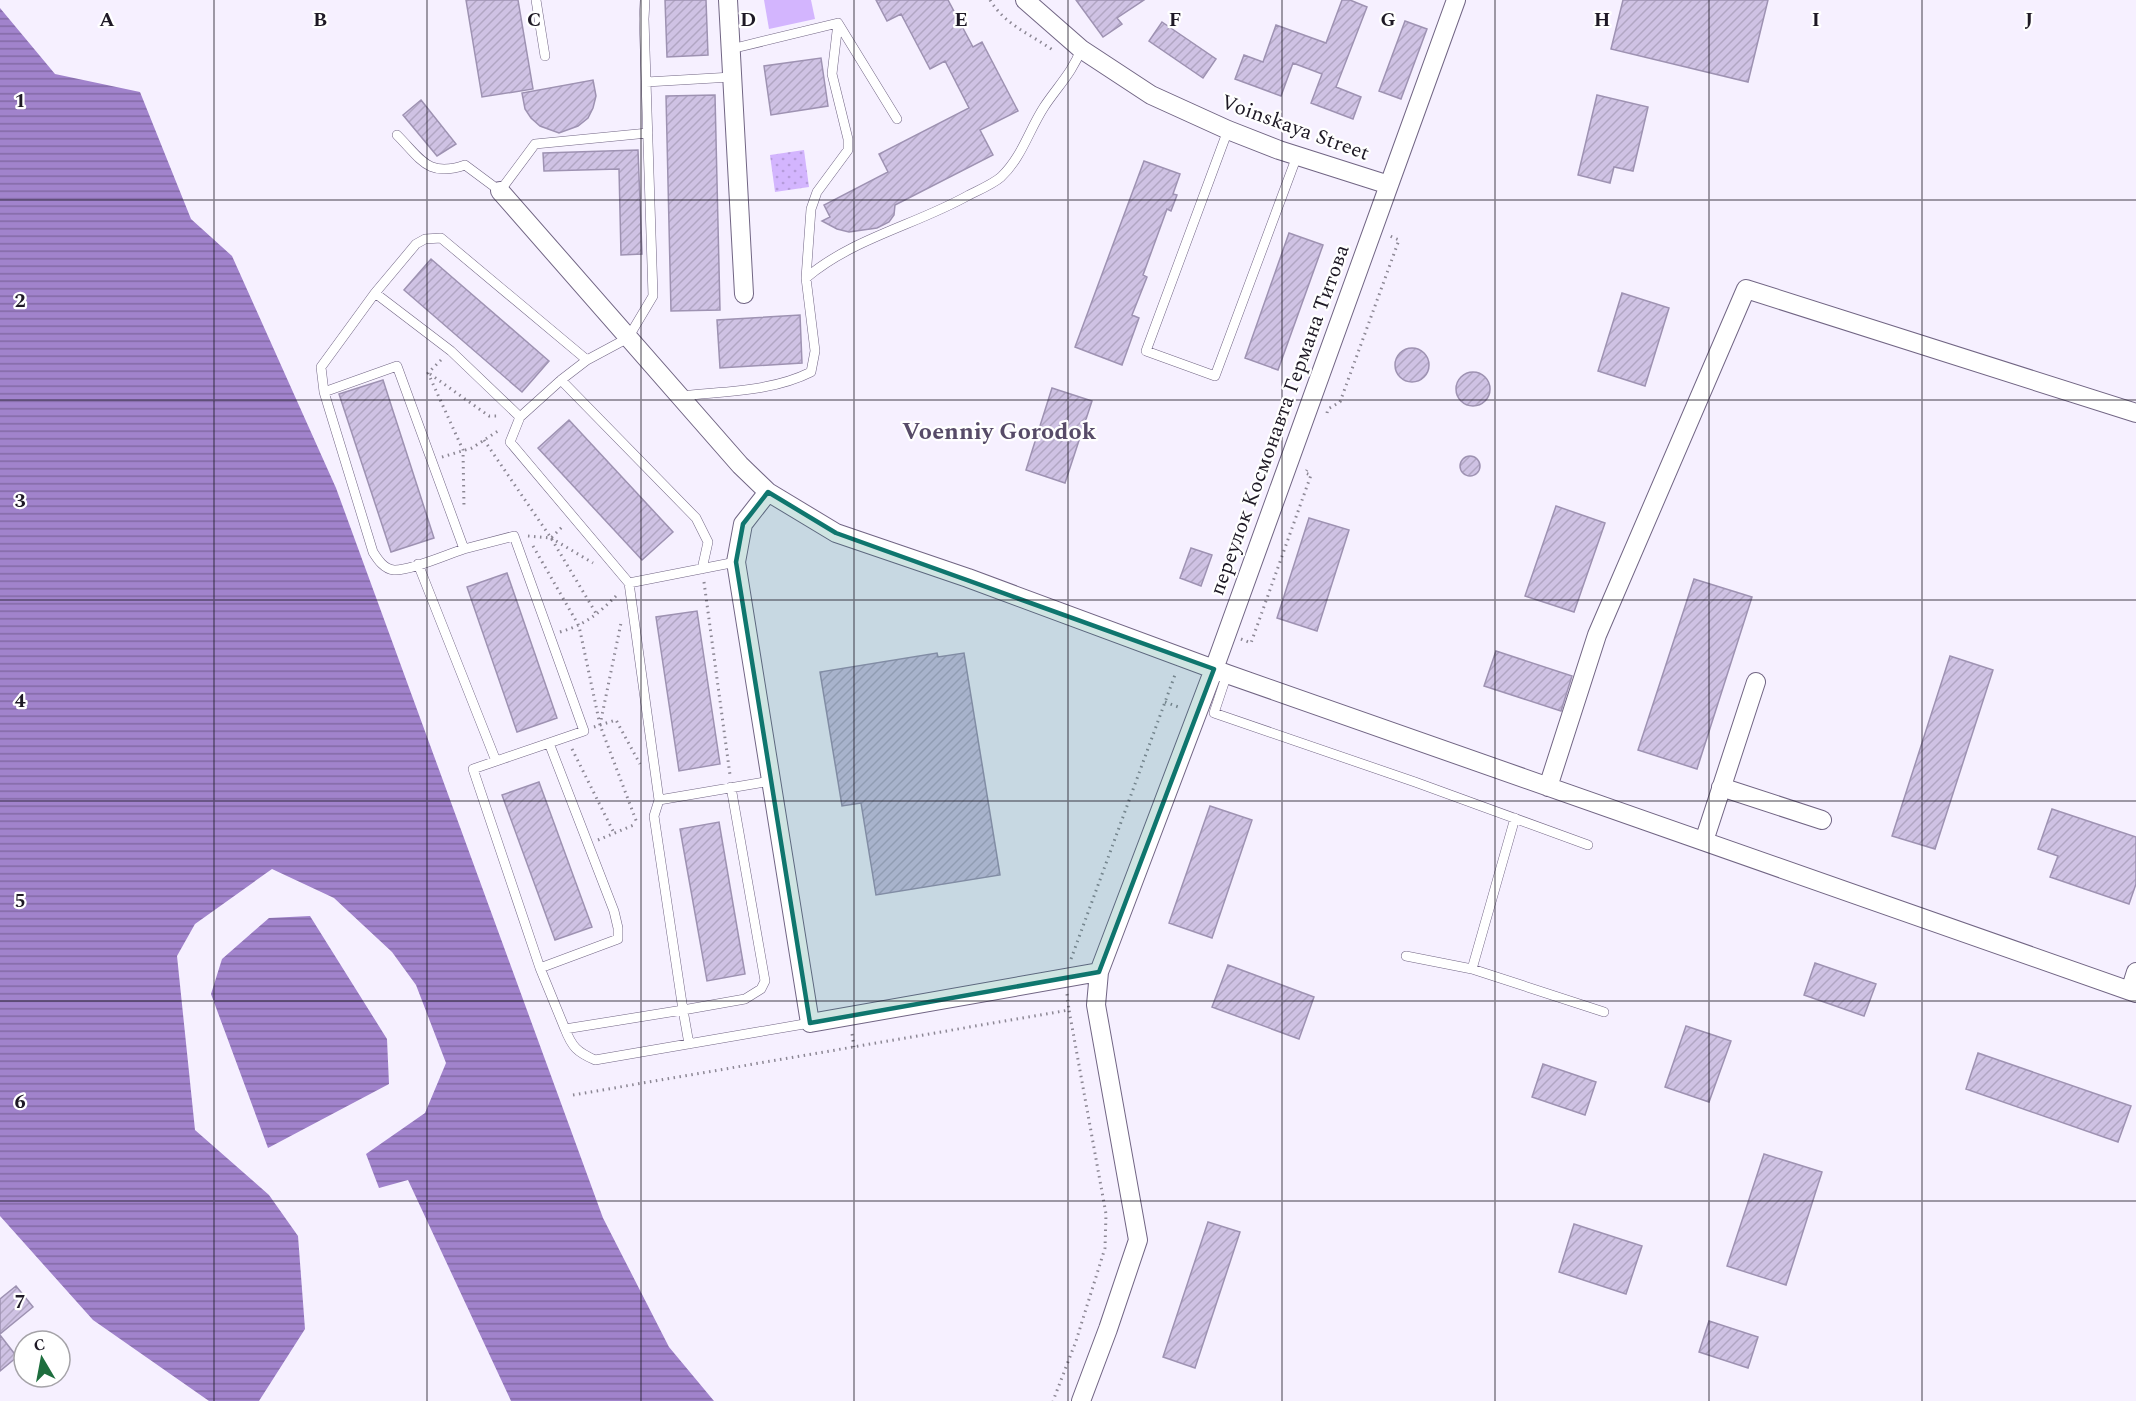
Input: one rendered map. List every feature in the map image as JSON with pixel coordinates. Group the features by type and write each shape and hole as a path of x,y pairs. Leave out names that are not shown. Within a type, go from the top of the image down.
{"street":[{"path":"728,0 744,294"},
{"name":"Voinskaya Street","path":"1025,0 1081,49 1151,95 1228,130 1297,156 1389,185 1456,0"},
{"name":"переулок Космонавта Германа Титова","path":"1081,1401 1138,1240 1096,1005 1099,972 1221,672 1389,185"},
{"path":"500,191 740,465 768,492 836,533 968,578 1221,672 2133,992 2136,972"},
{"path":"1548,787 1597,635 1746,289 2136,412"},
{"path":"768,492 743,524 736,562 810,1023 1099,972"},
{"path":"1704,841 1756,682"},
{"path":"1721,787 1822,820"}],"lane":[{"path":"536,0 545,56"},
{"path":"645,0 653,296 628,338 587,360 561,380 520,417 510,442 629,584 659,800 654,816 690,1044"},
{"path":"731,49 838,23"},
{"path":"838,23 897,119"},
{"path":"680,396 761,388 793,381 811,372 815,351 806,278 811,209 817,192 848,150 848,139 832,74 838,23"},
{"path":"806,278 821,265 849,249 957,202 1000,177 1023,149 1043,108 1075,66 1081,49"},
{"path":"646,82 732,77"},
{"path":"1228,130 1146,351 1215,376 1297,156"},
{"path":"397,135 428,167 448,170 465,165 500,191 535,144 648,132"},
{"path":"587,360 441,238 425,239 416,244 375,292 321,367 324,392 373,552 384,566 393,570 514,536 584,731 473,769 540,968 571,1044 581,1054 595,1060 810,1023"},
{"path":"375,292 451,351 520,417"},
{"path":"324,392 397,366 464,549"},
{"path":"561,380 696,518 708,542 702,569"},
{"path":"629,584 736,562"},
{"path":"418,564 496,761"},
{"path":"1221,672 1214,713 1588,845"},
{"path":"540,968 618,939 614,911 549,743"},
{"path":"659,800 771,781"},
{"path":"565,1029 745,999 761,989 765,981 731,788"},
{"path":"1472,969 1515,818"},
{"path":"1406,956 1472,969 1604,1012"}],"path":[{"path":"428,373 451,351"},
{"path":"428,373 489,416 520,417"},
{"path":"428,373 463,450 464,516"},
{"path":"431,460 463,450 484,440 520,417"},
{"path":"484,440 550,538 597,615"},
{"path":"550,538 572,517"},
{"path":"514,536 550,538 599,567"},
{"path":"527,536 579,626 600,725 637,823"},
{"path":"702,569 731,788"},
{"path":"550,635 579,626 597,615 629,584"},
{"path":"600,725 622,616"},
{"path":"584,731 616,720 643,770"},
{"path":"566,737 614,833"},
{"path":"588,844 654,816"},
{"path":"573,1095 1069,1010 1106,1214 1105,1248 1076,1341 1053,1401"}],"highlighted area":[{"path":"768,492 836,533 1214,669 1099,972 810,1023 736,562 743,524"}],"shaded area":[{"path":"764,0 811,0 815,19 769,29"},
{"path":"0,8 55,74 140,92 191,219 232,256 336,488 603,1218 669,1347 714,1401 511,1401 408,1180 379,1188 366,1154 425,1113 446,1063 416,985 392,952 334,898 272,869 195,924 177,956 195,1130 269,1195 298,1236 305,1329 259,1401 209,1401 93,1320 0,1216"},
{"path":"804,150 809,187 775,192 770,155"},
{"path":"310,916 387,1039 389,1084 268,1148 211,994 222,959 269,918"}],"building":[{"path":"466,0 518,0 533,89 482,97"},
{"path":"665,0 706,0 708,55 667,57"},
{"path":"876,0 948,0 973,47 982,42 1018,111 980,130 993,155 895,205 894,215 889,222 877,228 849,232 822,221 830,217 824,205 888,172 879,154 969,108 945,61 930,69 901,14 887,21"},
{"path":"1076,0 1144,0 1117,18 1122,24 1103,37"},
{"path":"1342,0 1350,0 1367,7 1336,87 1361,97 1353,119 1311,103 1322,74 1293,63 1281,96 1235,79 1244,55 1263,62 1276,25 1326,43"},
{"path":"1623,0 1768,0 1748,82 1611,49"},
{"path":"1405,21 1427,29 1401,99 1379,91"},
{"path":"1162,22 1216,59 1203,78 1149,41"},
{"path":"821,58 828,106 771,115 764,66"},
{"path":"593,80 596,96 593,108 588,118 578,126 559,133 540,126 525,109 522,93"},
{"path":"715,95 720,310 671,311 666,96"},
{"path":"1597,95 1648,107 1633,171 1614,167 1610,183 1578,175"},
{"path":"421,100 456,144 437,156 403,115"},
{"path":"638,150 642,254 621,255 619,169 544,171 543,153"},
{"path":"1144,161 1180,174 1173,194 1177,195 1171,211 1167,209 1143,275 1147,277 1132,315 1139,318 1122,365 1075,347"},
{"path":"1289,233 1323,245 1278,370 1245,358"},
{"path":"431,259 549,361 522,392 404,290"},
{"path":"1622,293 1669,308 1645,386 1598,371"},
{"path":"800,315 802,363 720,368 717,320"},
{"path":"1412,348 1424,353 1429,365 1424,377 1412,382 1400,377 1395,365 1400,353"},
{"path":"1473,372 1485,377 1490,389 1485,401 1473,406 1461,401 1456,389 1461,377"},
{"path":"383,380 434,538 391,552 339,394"},
{"path":"1052,388 1092,401 1065,483 1026,470"},
{"path":"569,420 673,532 642,560 538,448"},
{"path":"1466,456 1474,456 1480,462 1480,470 1474,476 1466,476 1460,470 1460,462"},
{"path":"1556,506 1605,523 1574,612 1525,596"},
{"path":"1309,518 1349,530 1317,631 1277,618"},
{"path":"1191,548 1212,555 1201,586 1180,578"},
{"path":"507,573 557,718 517,732 467,587"},
{"path":"1694,579 1752,597 1697,769 1638,750"},
{"path":"697,611 720,764 679,771 656,617"},
{"path":"1496,651 1572,676 1561,711 1484,686"},
{"path":"937,653 938,657 964,653 1000,875 876,895 861,803 842,806 820,672"},
{"path":"1950,656 1993,670 1935,849 1892,836"},
{"path":"539,782 592,927 555,940 502,795"},
{"path":"1210,806 1252,820 1212,938 1169,923"},
{"path":"2052,809 2136,837 2136,884 2129,904 2050,877 2058,856 2038,849"},
{"path":"719,822 745,974 707,981 680,829"},
{"path":"1815,963 1876,984 1864,1016 1804,995"},
{"path":"1228,965 1314,997 1299,1039 1212,1007"},
{"path":"1686,1026 1731,1041 1709,1102 1665,1087"},
{"path":"1978,1053 2131,1106 2118,1142 1966,1089"},
{"path":"1543,1064 1596,1082 1585,1115 1532,1097"},
{"path":"1764,1154 1822,1172 1786,1285 1727,1266"},
{"path":"1208,1222 1240,1232 1195,1368 1163,1357"},
{"path":"1574,1224 1642,1246 1626,1294 1559,1272"},
{"path":"16,1286 33,1307 0,1334 0,1299"},
{"path":"1709,1321 1758,1337 1748,1368 1699,1352"},
{"path":"0,1335 12,1351 12,1361 0,1371"}],"district":[{"name":"Voenniy Gorodok","path":"999,432"}]}
